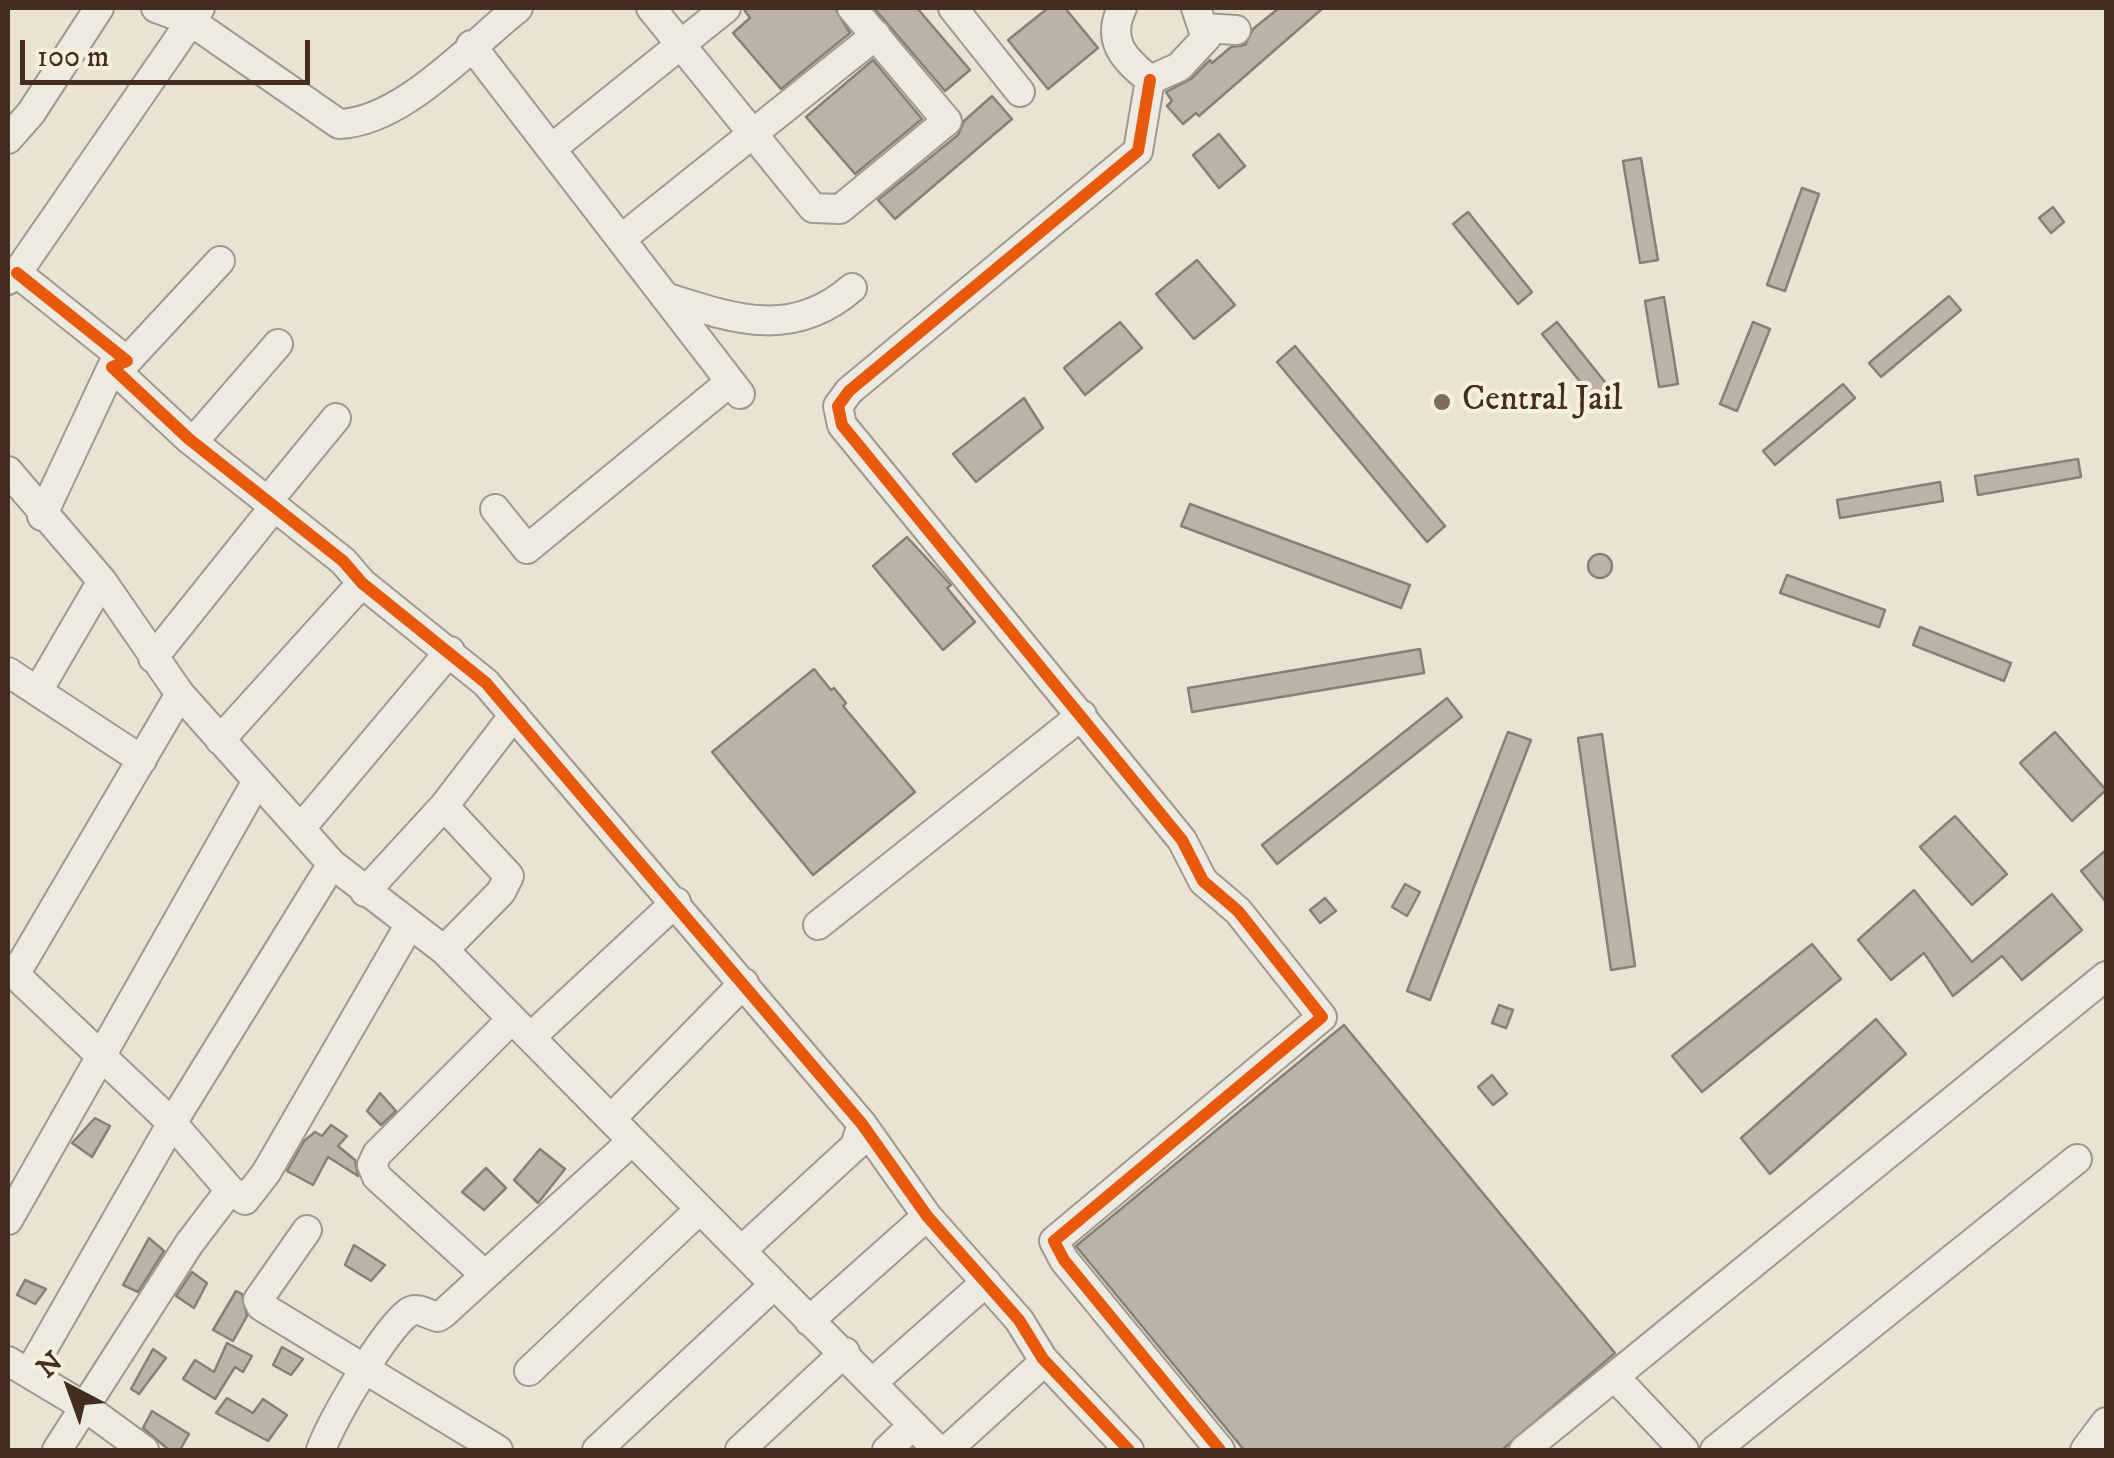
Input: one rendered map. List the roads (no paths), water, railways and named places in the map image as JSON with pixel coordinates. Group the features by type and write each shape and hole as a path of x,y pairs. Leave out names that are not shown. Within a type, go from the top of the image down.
{"street":[{"path":"8,139 31,114 99,8"},
{"path":"156,8 194,12 339,124 361,123 388,113 518,8"},
{"path":"652,8 813,208 840,209 948,120 852,8"},
{"path":"551,149 726,8"},
{"path":"954,8 1020,92"},
{"path":"1122,8 1114,24 1118,50 1150,80"},
{"path":"194,12 12,276 119,364 192,442 450,651 514,715 862,1124 927,1216 986,1282 1111,1445"},
{"path":"1150,80 1163,78 1198,50 1206,38 1200,18"},
{"path":"1200,18 1236,30"},
{"path":"620,240 876,35"},
{"path":"470,45 735,388 527,550 495,509"},
{"path":"1150,80 1138,151 848,392 838,406 842,425 1182,840 1203,881 1238,910 1322,1018 1054,1241 1064,1260 1220,1450"},
{"path":"42,516 119,364 220,262"},
{"path":"665,297 746,318 800,320 824,310 852,288"},
{"path":"192,442 278,344"},
{"path":"153,658 336,418"},
{"path":"8,471 42,516 102,581 180,694 332,864 444,950 742,1250 773,1286 845,1352 911,1428 938,1450"},
{"path":"39,689 102,581"},
{"path":"220,740 362,583"},
{"path":"301,828 450,651"},
{"path":"8,672 142,760"},
{"path":"180,694 12,971 97,1056 172,1123 230,1190 245,1200 266,1172 410,924"},
{"path":"365,892 444,806 514,715"},
{"path":"818,926 1082,715"},
{"path":"11,1203 256,781"},
{"path":"444,806 510,876 501,892 444,950"},
{"path":"144,1450 85,1407 18,1367 332,864"},
{"path":"484,1274 378,1177 372,1166 377,1154 521,1028 676,902"},
{"path":"1524,1450 2106,976"},
{"path":"610,1119 744,984"},
{"path":"742,1250 855,1146 862,1124"},
{"path":"321,1450 364,1370 407,1313 419,1310 438,1316 632,1140"},
{"path":"1714,1450 2076,1159"},
{"path":"57,1450 189,1244 230,1190"},
{"path":"528,1371 700,1210"},
{"path":"809,1321 927,1216"},
{"path":"308,1230 258,1300 364,1370 498,1450"},
{"path":"872,1383 986,1282"},
{"path":"597,1450 773,1286"},
{"path":"740,1450 845,1352"},
{"path":"947,1450 1045,1361"},
{"path":"1615,1377 1684,1450"},
{"path":"2085,1450 2106,1422"},
{"path":"887,1450 911,1428"}],"place":[{"name":"Central Jail","path":"1442,402"}]}
